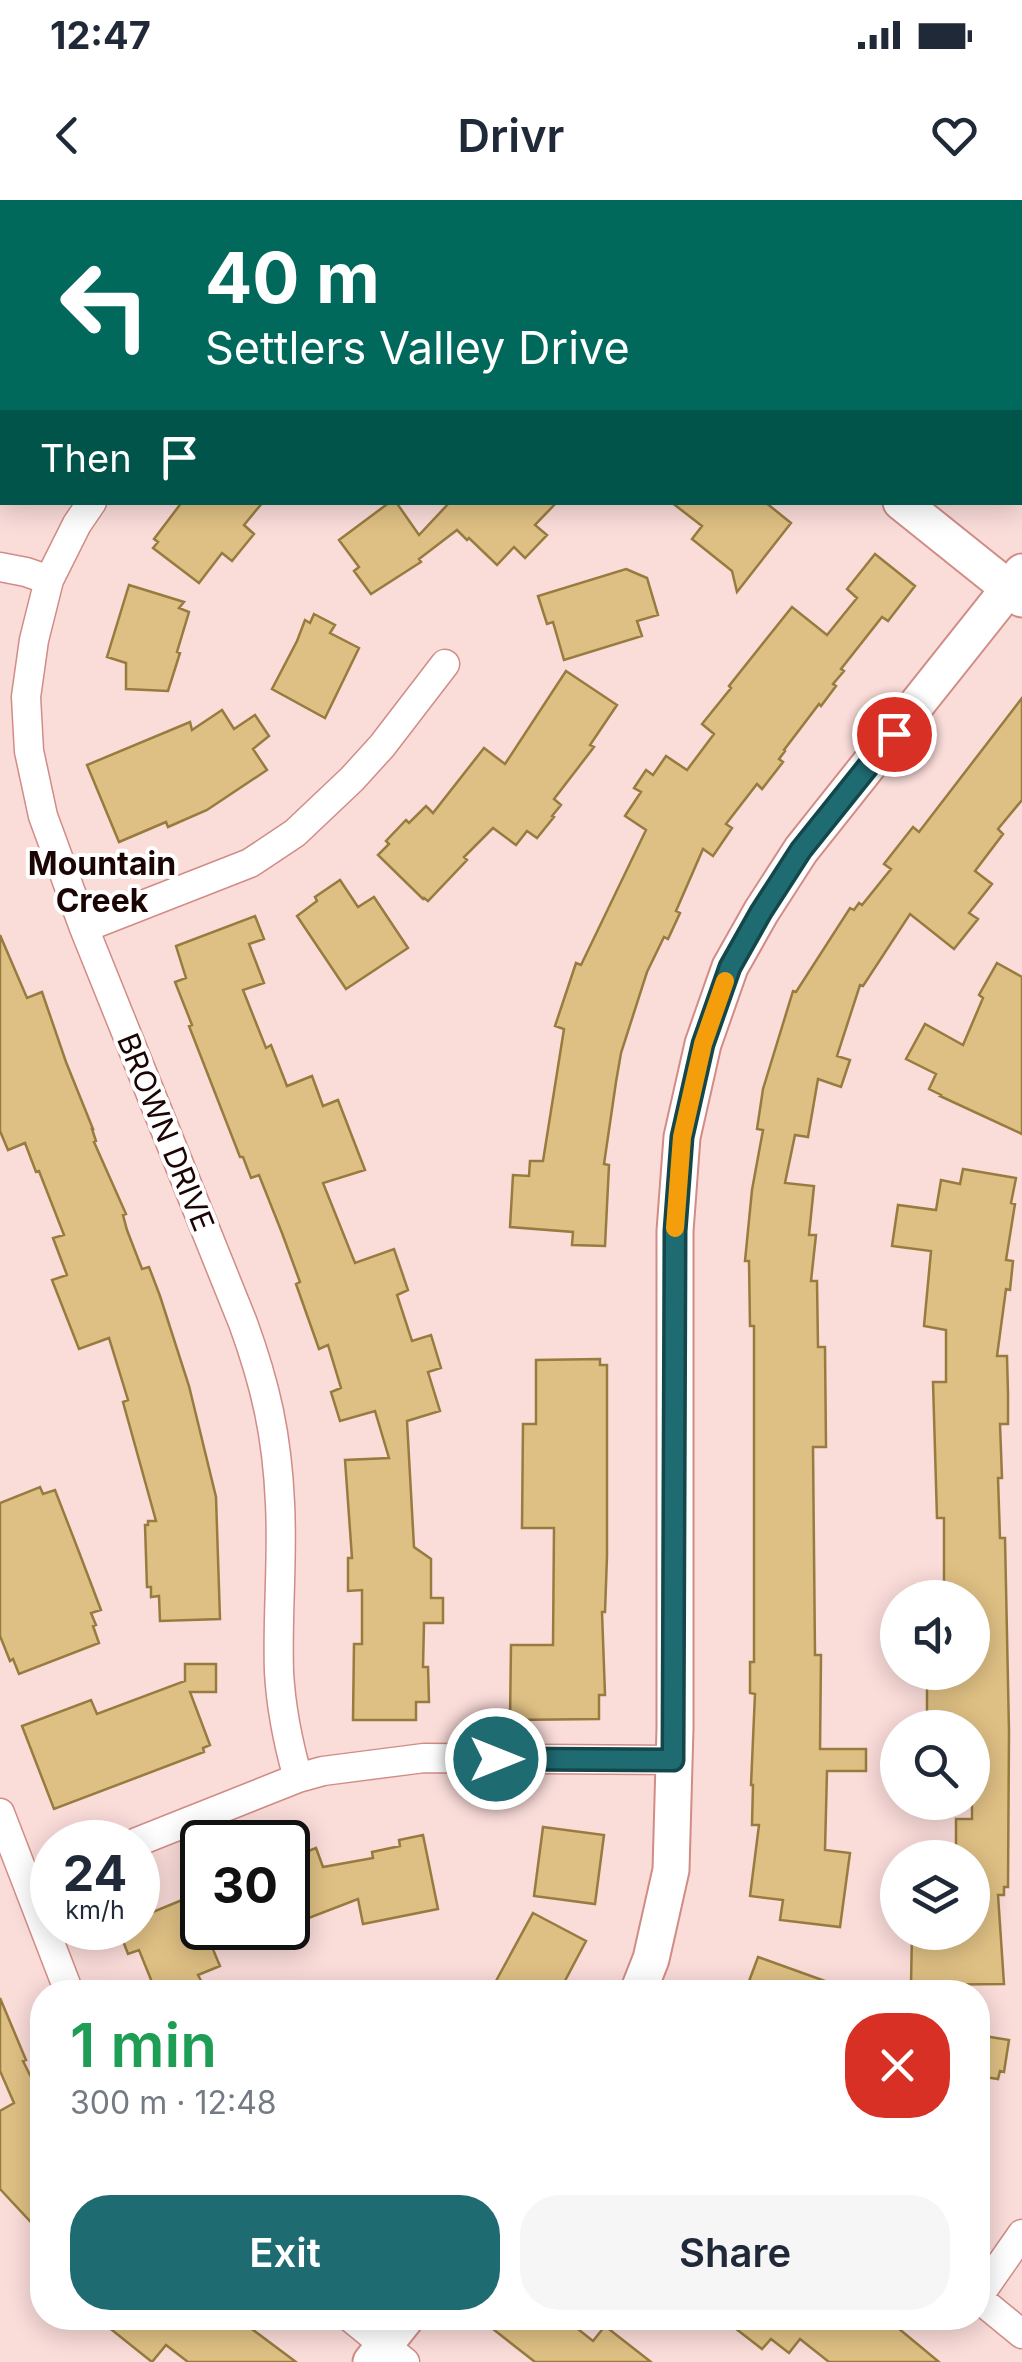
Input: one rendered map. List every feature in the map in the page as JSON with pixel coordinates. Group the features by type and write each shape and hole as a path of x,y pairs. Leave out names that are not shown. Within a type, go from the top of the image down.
{"street":[{"name":"BROWN DRIVE","path":"90,505 49,580 34,640 26,696 28,751 42,816 262,1375 272,1420 280,1503 279,1674 286,1733 298,1778"},
{"path":"643,1980 671,1870 675,1231 682,1137 703,1044 730,967 801,850 1018,587 905,505"},
{"path":"0,567 49,580"},
{"path":"84,928 250,863 296,833 382,746 445,664"},
{"path":"160,1833 323,1770 424,1758 673,1760"},
{"path":"0,1813 30,1863"},
{"path":"58,1950 66,1980"},
{"path":"990,2281 1022,2234"},
{"path":"990,2308 1022,2334"},
{"path":"362,2330 387,2356 400,2330"}],"building":[{"path":"180,505 261,505 244,525 254,534 232,561 222,553 199,583 153,548 158,542 154,539"},
{"path":"386,505 398,505 419,535 447,505 554,505 535,525 547,535 525,558 514,547 497,565 457,530 419,559 421,562 371,594 354,571 359,567 339,540"},
{"path":"675,505 769,505 791,523 737,592 732,571 692,539 702,526"},
{"path":"875,554 915,586 888,621 882,617 841,669 844,671 833,684 836,686 784,750 779,759 783,762 762,789 757,784 726,824 732,828 713,856 703,849 676,911 680,913 647,972 621,1053 616,1082 604,1164 609,1165 605,1246 572,1245 573,1232 510,1227 513,1175 529,1176 530,1161 543,1161 564,1029 555,1026 576,963 581,965 646,830 625,816 641,792 634,788 646,770 653,775 666,756 687,770 714,734 702,724 792,607 827,635 857,598 847,589"},
{"path":"626,569 647,578 658,615 637,621 642,636 564,660 553,622 547,624 538,596"},
{"path":"129,585 184,602 179,608 189,612 168,691 126,689 126,663 107,657"},
{"path":"314,614 335,625 330,633 359,648 325,718 272,689 305,620 310,623"},
{"path":"566,671 617,705 590,745 594,747 554,799 561,805 554,817 537,838 527,831 516,845 493,828 428,901 423,899 378,855 389,844 386,841 426,806 433,813 484,748 505,764"},
{"path":"1022,698 1022,800 998,829 1003,834 975,871 992,884 969,913 978,919 954,949 910,914 863,986 860,985 837,1056 850,1060 841,1087 818,1079 808,1137 795,1135 785,1183 814,1186 809,1235 816,1235 811,1281 817,1281 818,1347 825,1347 826,1447 813,1447 815,1655 821,1655 820,1749 866,1749 866,1771 827,1771 825,1850 850,1853 840,1927 780,1920 783,1900 750,1896 759,1825 752,1825 755,1694 750,1693 750,1662 754,1662 754,1326 750,1326 749,1261 745,1261 763,1130 757,1129 763,1089 793,991 796,992 850,908 862,905 891,869 884,864 913,827 919,832"},
{"path":"222,710 234,729 255,715 269,736 253,749 267,770 207,810 119,842 87,765 190,722 192,730"},
{"path":"340,880 358,907 374,897 408,948 346,989 297,916 317,901 315,897"},
{"path":"255,916 264,939 249,944 264,983 243,990 266,1048 271,1045 287,1086 312,1076 323,1106 338,1100 365,1170 323,1183 355,1263 394,1249 408,1290 397,1295 412,1341 431,1335 441,1368 428,1372 440,1411 407,1421 414,1547 431,1559 431,1598 443,1598 443,1623 424,1623 423,1667 428,1667 429,1702 416,1702 416,1720 353,1720 354,1644 362,1644 362,1590 348,1591 348,1558 352,1558 345,1460 389,1458 375,1411 340,1421 331,1392 341,1388 328,1345 319,1349 282,1233 259,1175 251,1178 240,1157 175,982 186,978 176,946"},
{"path":"0,935 27,998 42,992 93,1129 94,1142 126,1214 123,1215 127,1230 142,1269 149,1267 160,1296 189,1386 216,1497 220,1619 160,1621 159,1596 151,1597 151,1587 147,1587 145,1525 156,1521 109,1338 79,1349 52,1280 67,1275 53,1238 64,1235 25,1143 8,1150 0,1131"},
{"path":"997,963 1022,977 1022,1134 929,1089 936,1074 906,1059 925,1024 963,1045 983,998 979,995"},
{"path":"963,1169 1016,1178 1006,1260 1013,1261 1010,1290 1006,1289 997,1356 1007,1356 1008,1394 1008,1424 1000,1424 1002,1478 998,1478 1000,1538 1005,1538 1009,1731 1008,1887 1004,1887 1004,1895 998,1895 1004,1984 990,1984 990,1980 911,1980 912,1950 990,1950 990,1840 956,1840 956,1820 990,1820 990,1710 927,1710 927,1690 990,1690 990,1580 944,1580 944,1518 937,1518 933,1382 946,1382 946,1330 924,1326 931,1251 892,1246 898,1205 936,1210 941,1180 960,1184"},
{"path":"600,1359 600,1365 607,1365 607,1556 602,1612 605,1695 599,1695 599,1719 510,1720 511,1645 553,1645 554,1528 522,1528 523,1424 536,1424 536,1360"},
{"path":"40,1487 43,1494 55,1490 101,1610 91,1613 99,1643 19,1674 0,1636 0,1503"},
{"path":"185,1664 216,1664 216,1692 190,1692 210,1745 203,1748 204,1752 54,1809 22,1726 91,1700 97,1714 185,1681"},
{"path":"543,1827 604,1835 595,1904 534,1896"},
{"path":"423,1835 438,1909 363,1924 358,1899 310,1918 310,1850 316,1848 323,1867 373,1858 372,1852 400,1846 399,1840"},
{"path":"180,1901 180,1950 213,1950 220,1966 198,1975 201,1980 151,1980 139,1950 160,1950 160,1909"},
{"path":"533,1913 586,1941 565,1980 497,1980"},
{"path":"758,1957 822,1980 749,1980"},
{"path":"0,1998 30,2075 30,2221 0,2189 0,2111 14,2103 0,2071"},
{"path":"990,2037 1009,2040 1004,2072 1000,2071 998,2079 990,2078"},
{"path":"112,2330 253,2330 296,2362 188,2362 166,2345 152,2362"},
{"path":"494,2330 579,2330 593,2341 602,2330 610,2330 651,2362 535,2362"},
{"path":"737,2330 900,2330 939,2362 829,2362 800,2339 789,2353 771,2339 762,2349"}],"slow traffic":[{"path":"675,1228 682,1137 703,1044 725,981"}],"district":[{"name":"Mountain Creek","path":"102,882"}],"route":[{"path":"496,1759 673,1760 675,1231 682,1137 703,1044 730,967 801,850 894,734"}]}
